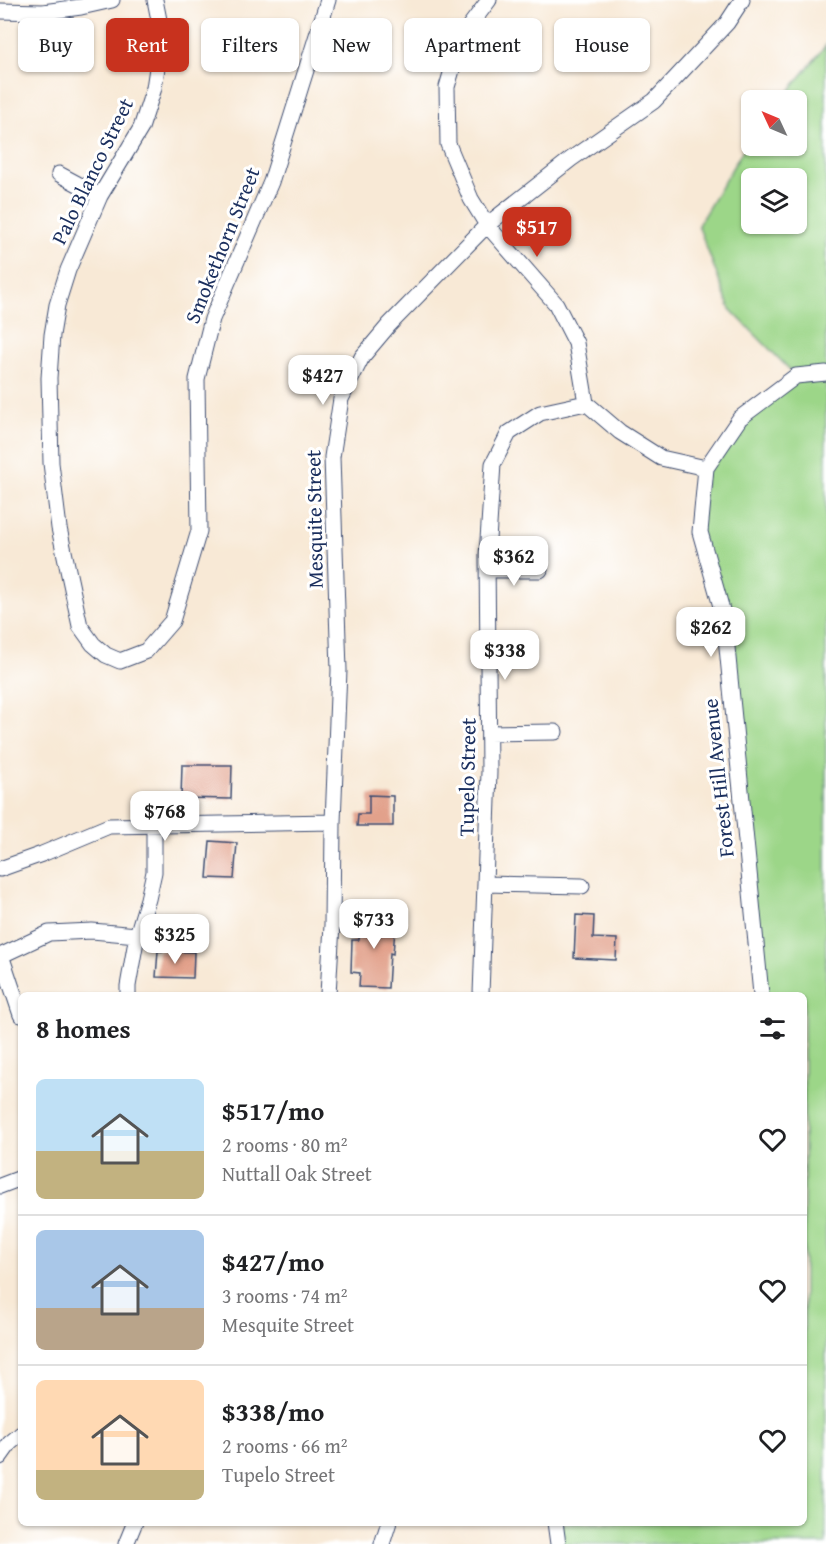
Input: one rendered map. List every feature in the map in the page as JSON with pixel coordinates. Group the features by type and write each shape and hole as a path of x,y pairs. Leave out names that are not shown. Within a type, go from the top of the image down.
{"street":[{"path":"0,5 14,0"},
{"path":"0,11 43,12 112,0"},
{"name":"Palo Blanco Street","path":"120,661 106,655 93,644 80,626 59,528 51,463 49,378 52,334 57,305 68,270 100,196 141,128 154,88 160,48 159,20 155,0"},
{"name":"Smokethorn Street","path":"120,661 146,651 171,621 199,531 197,379 212,320 270,182 328,0"},
{"path":"489,0 462,36 447,87 448,144 471,199 487,225 556,304 576,343 586,403 620,432 661,458 706,468"},
{"name":"Mesquite Street","path":"328,992 339,670 332,458 341,399 362,357 389,325 487,225 572,159 654,101 727,23 742,0"},
{"path":"59,174 100,196"},
{"name":"Forest Hill Avenue","path":"761,992 724,617 700,532 706,468 740,418 796,376 826,373"},
{"name":"Tupelo Street","path":"481,992 489,772 488,555 494,464 509,433 540,413 586,403"},
{"path":"488,570 540,570"},
{"path":"489,733 555,732"},
{"path":"0,869 109,826 333,822"},
{"path":"128,992 136,935 154,872 154,826"},
{"path":"485,884 582,886"},
{"path":"18,1006 1,956 49,933 92,931 136,935"},
{"path":"0,1186 18,1179"},
{"path":"0,1457 18,1436"},
{"path":"126,1544 133,1526"},
{"path":"382,1544 388,1526"},
{"path":"556,1526 558,1544"}],"green space":[{"path":"826,45 826,1544 558,1544 555,1526 807,1526 807,992 761,992 724,617 700,532 706,468 740,418 796,376 730,309 698,225 740,155 807,156 807,90 790,90"}],"building":[{"path":"182,765 232,765 231,799 181,798"},
{"path":"369,795 393,796 393,826 357,826 358,814 369,814"},
{"path":"210,841 237,843 234,879 207,878"},
{"path":"361,914 396,916 393,954 390,953 388,988 359,987 360,973 351,972 352,940 359,940"},
{"path":"576,915 594,916 593,938 617,939 616,960 574,958"},
{"path":"158,951 194,952 193,978 156,977"}]}
